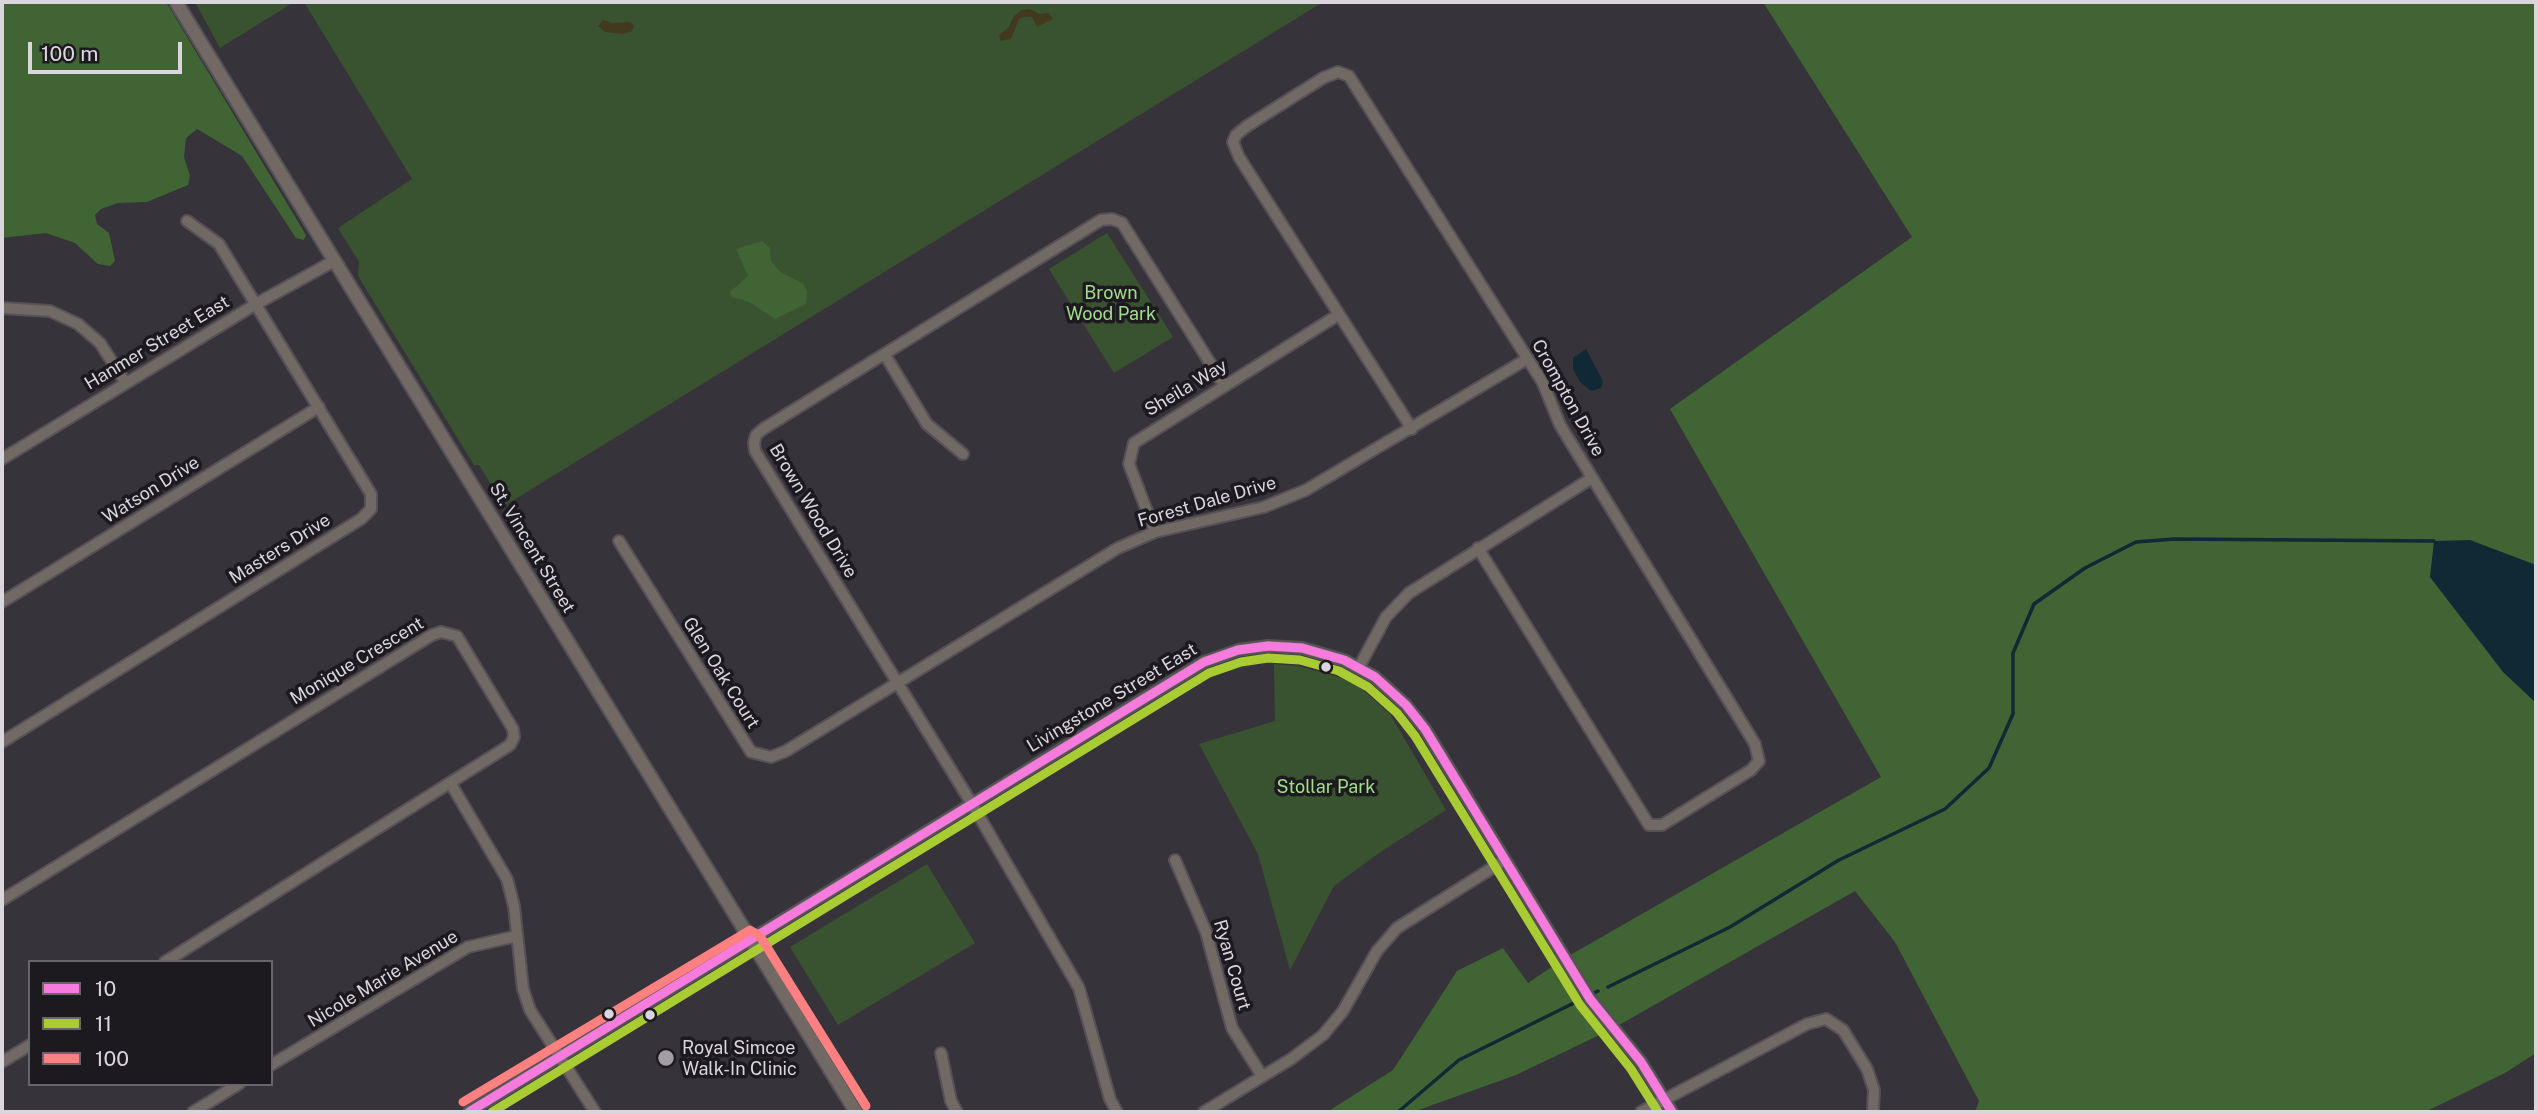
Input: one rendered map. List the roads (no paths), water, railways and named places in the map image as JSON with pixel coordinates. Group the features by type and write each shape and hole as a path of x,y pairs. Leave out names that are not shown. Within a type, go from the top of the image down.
{"main road":[{"name":"St. Vincent Street","path":"176,2 856,1112"}],"street":[{"name":"Crompton Drive","path":"1412,429 1239,157 1233,142 1236,135 1247,126 1323,78 1338,72 1349,75 1543,383 1560,425 1759,753 1759,761 1751,770 1670,820 1656,827 1643,819 1478,548"},
{"name":"Brown Wood Drive","path":"1117,1112 1110,1099 1079,988 972,804 755,451 754,443 756,435 764,429 1101,220 1112,219 1122,223 1224,385"},
{"name":"Masters Drive","path":"2,741 368,514 372,502 371,494 219,244 187,221"},
{"name":"Hanmer Street East","path":"2,458 256,304 334,261"},
{"path":"2,308 50,311 78,324 100,343 125,382"},
{"name":"Sheila Way","path":"1155,532 1129,464 1134,443 1338,315"},
{"path":"885,355 927,424 963,454"},
{"name":"Forest Dale Drive","path":"897,682 1097,559 1155,532 1264,507 1325,480 1527,359"},
{"name":"Watson Drive","path":"2,602 318,407"},
{"path":"1359,667 1396,605 1418,586 1592,478"},
{"name":"Glen Oak Court","path":"620,541 751,752 771,757 786,751 897,682"},
{"name":"Monique Crescent","path":"2,900 441,632 457,636 509,722 514,737 502,752 168,960"},
{"name":"Livingstone Street East","path":"469,1112 1222,654 1252,647 1294,647 1332,655 1359,667 1390,689 1416,717 1590,999 1641,1062 1672,1112"},
{"path":"452,784 507,879 514,906 527,1003 558,1058 574,1075 595,1112"},
{"name":"Ryan Court","path":"1175,860 1206,932 1232,1028 1262,1076"},
{"path":"1204,1112 1307,1048 1334,1024 1377,951 1397,928 1504,860"},
{"name":"Nicole Marie Avenue","path":"273,1064 468,947 517,936"},
{"path":"1641,1112 1807,1024 1826,1019 1843,1030 1867,1069 1874,1090 1873,1112"},
{"path":"2,1062 28,1046"},
{"path":"941,1053 951,1101 957,1112"},
{"path":"192,1112 236,1086"}],"water":[{"path":"1586,349 1603,381 1601,388 1591,391 1580,382 1573,369 1573,358"},
{"path":"2470,540 2536,565 2536,703 2503,672 2430,577 2434,541"}],"waterway":[{"path":"1608,987 1730,927 1839,860 1945,809 1989,768 2013,714 2013,653 2034,604 2085,568 2136,542 2174,539 2434,541"},
{"path":"1398,1112 1459,1060 1598,991"}],"place":[{"name":"Royal Simcoe Walk-In Clinic","path":"666,1058"}],"park label":[{"name":"Brown Wood Park","path":"1111,303"},
{"name":"Stollar Park","path":"1326,787"}]}
